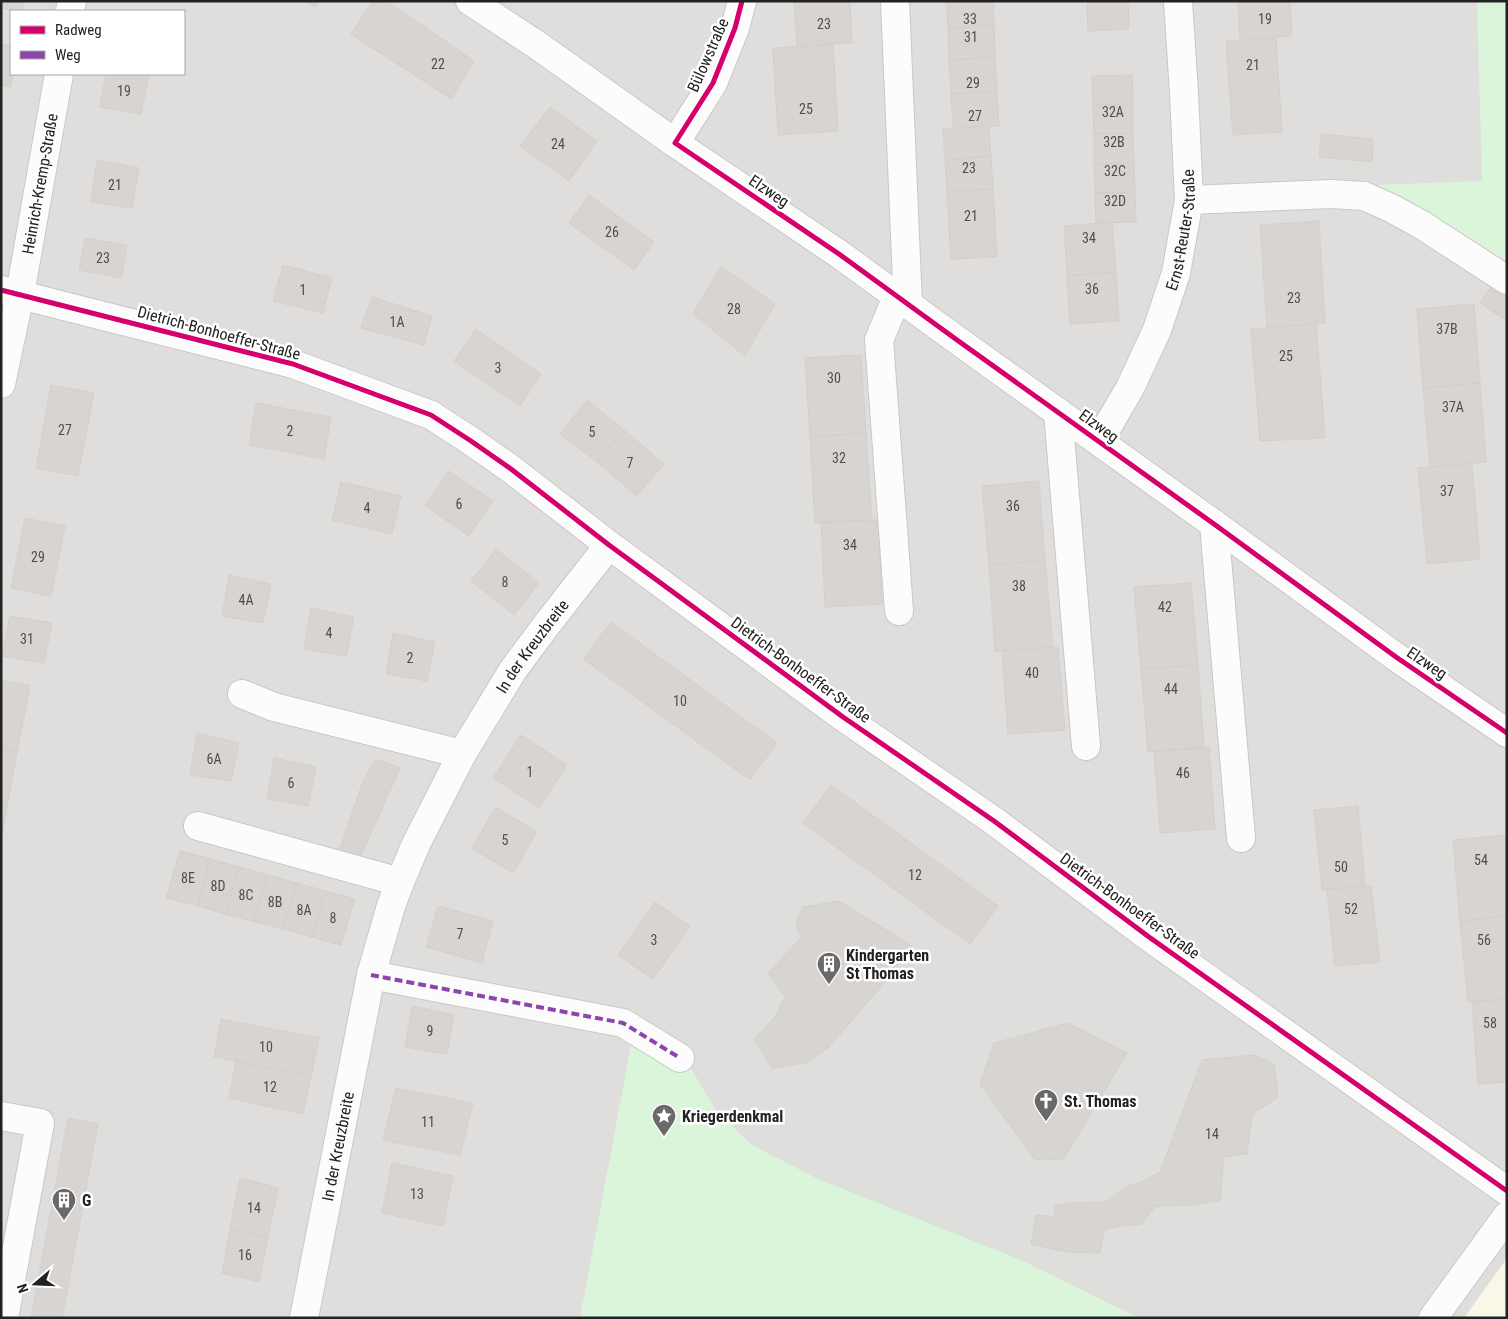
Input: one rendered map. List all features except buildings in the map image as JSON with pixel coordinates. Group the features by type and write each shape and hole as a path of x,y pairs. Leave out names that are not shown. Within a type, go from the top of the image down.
{"street":[{"name":"Elzweg","path":"470,1 537,45 675,143 840,254 1396,657 1507,733"},
{"name":"Bülowstraße","path":"675,143 713,83 735,28 742,1"},
{"path":"895,1 903,301 879,340 899,611"},
{"name":"Ernst-Reuter-Straße","path":"1099,441 1130,388 1157,330 1176,273 1189,200 1178,1"},
{"name":"Heinrich-Kremp-Straße","path":"1,384 11,292 59,75"},
{"path":"1189,200 1331,194 1364,196 1422,225 1507,280"},
{"name":"Dietrich-Bonhoeffer-Straße","path":"11,292 293,364 431,415 503,463 609,545 844,718 994,821 1149,937 1507,1191"},
{"path":"1058,412 1086,746"},
{"path":"1214,524 1241,838"},
{"name":"In der Kreuzbreite","path":"304,1318 372,975 391,906 400,882 416,844 462,754 513,670 609,545"},
{"path":"242,694 274,707 462,754"},
{"path":"198,826 400,882"},
{"path":"372,975 623,1023 680,1058"},
{"path":"1,1116 40,1123 4,1318"},
{"path":"1433,1318 1507,1216"}],"shaded area":[{"path":"1,1 1507,1 1507,1318 1,1318"},
{"path":"802,872 977,998 1055,894 1462,1188 1472,1217 1471,1229 1464,1247 1413,1318 1139,1318 1021,1260 816,1178 752,1145 717,1112 678,1047"},
{"path":"1507,1258 1507,1318 1464,1318"}],"green space":[{"path":"1477,1 1507,1 1507,271 1375,185 1482,181"},
{"path":"637,1013 678,1047 717,1112 752,1145 816,1178 1021,1260 1139,1318 580,1318"}],"marked path":[{"path":"371,975 623,1023 680,1058"}],"cycle path":[{"path":"742,1 735,28 713,83 675,143 839,254 1396,657 1507,733"},
{"path":"1,290 293,364 431,415 511,469 609,545 843,717 994,821 1149,937 1507,1191"}],"place":[{"name":"Kindergarten St Thomas","path":"829,985"},
{"name":"St. Thomas","path":"1046,1122"},
{"name":"Kriegerdenkmal","path":"664,1137"},
{"name":"G","path":"64,1221"}]}
